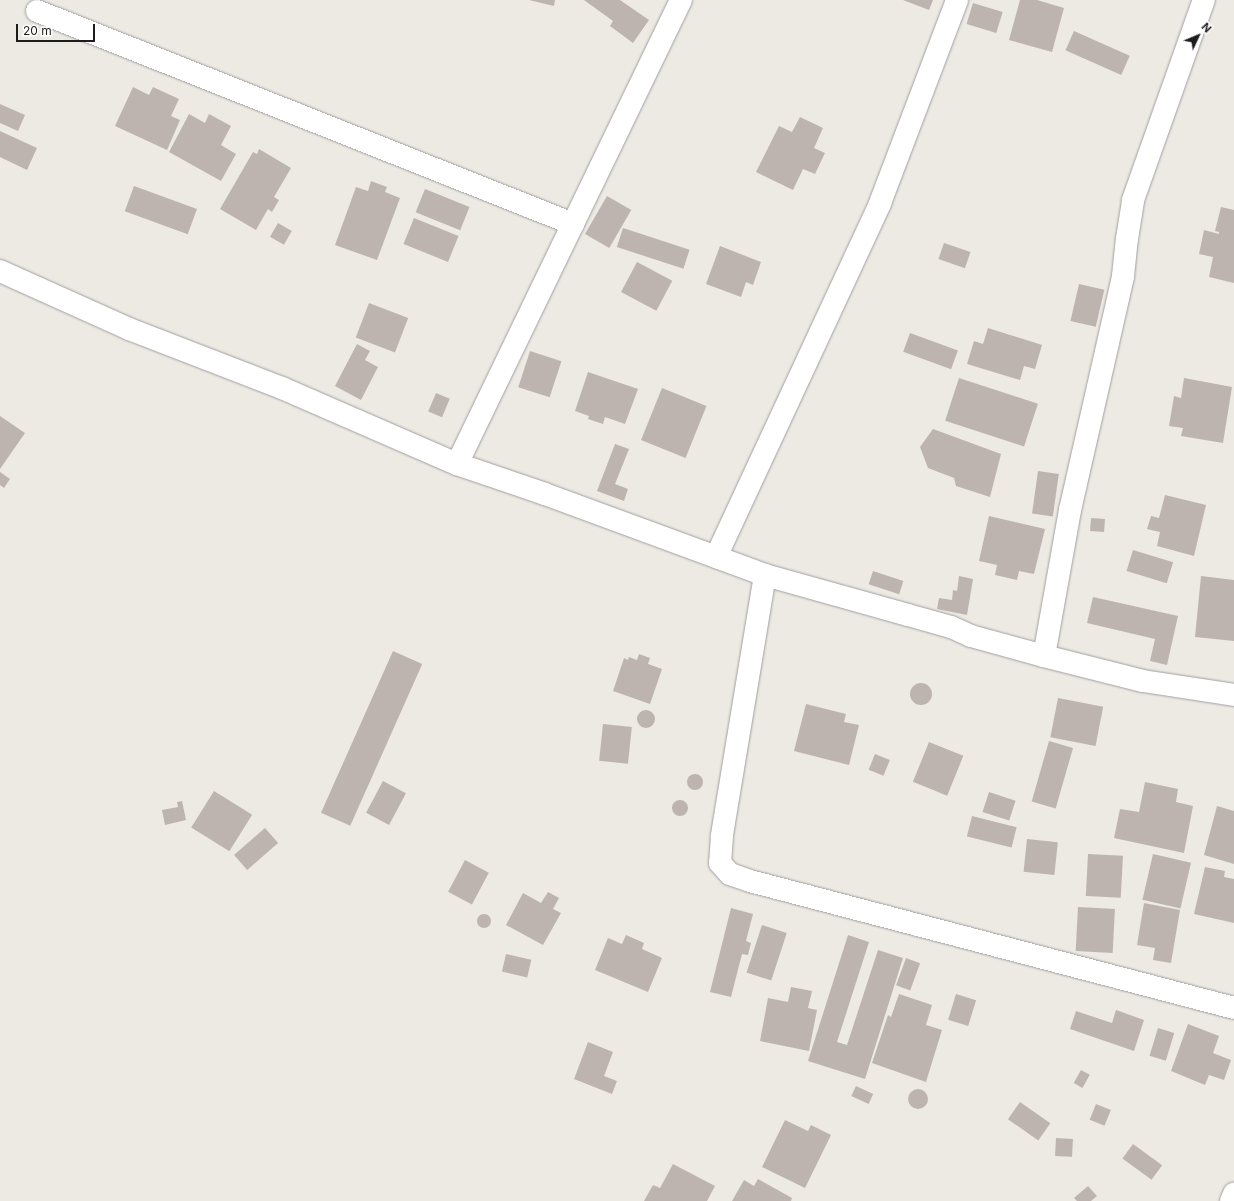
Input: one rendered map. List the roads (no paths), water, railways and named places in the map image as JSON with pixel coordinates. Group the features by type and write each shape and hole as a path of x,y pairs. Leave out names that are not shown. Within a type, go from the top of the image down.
{"street":[{"path":"457,464 681,0"},
{"path":"716,557 880,203 957,0"},
{"path":"1044,656 1070,510 1123,276 1127,239 1134,200 1204,0"},
{"path":"37,11 573,224"},
{"path":"0,271 129,329 282,388 457,464 765,575 951,627 971,636 1044,656 1143,681 1234,695"},
{"path":"765,575 722,836 720,863 730,874 750,881 1234,1008"},
{"path":"1231,1201 1234,1194"}]}
